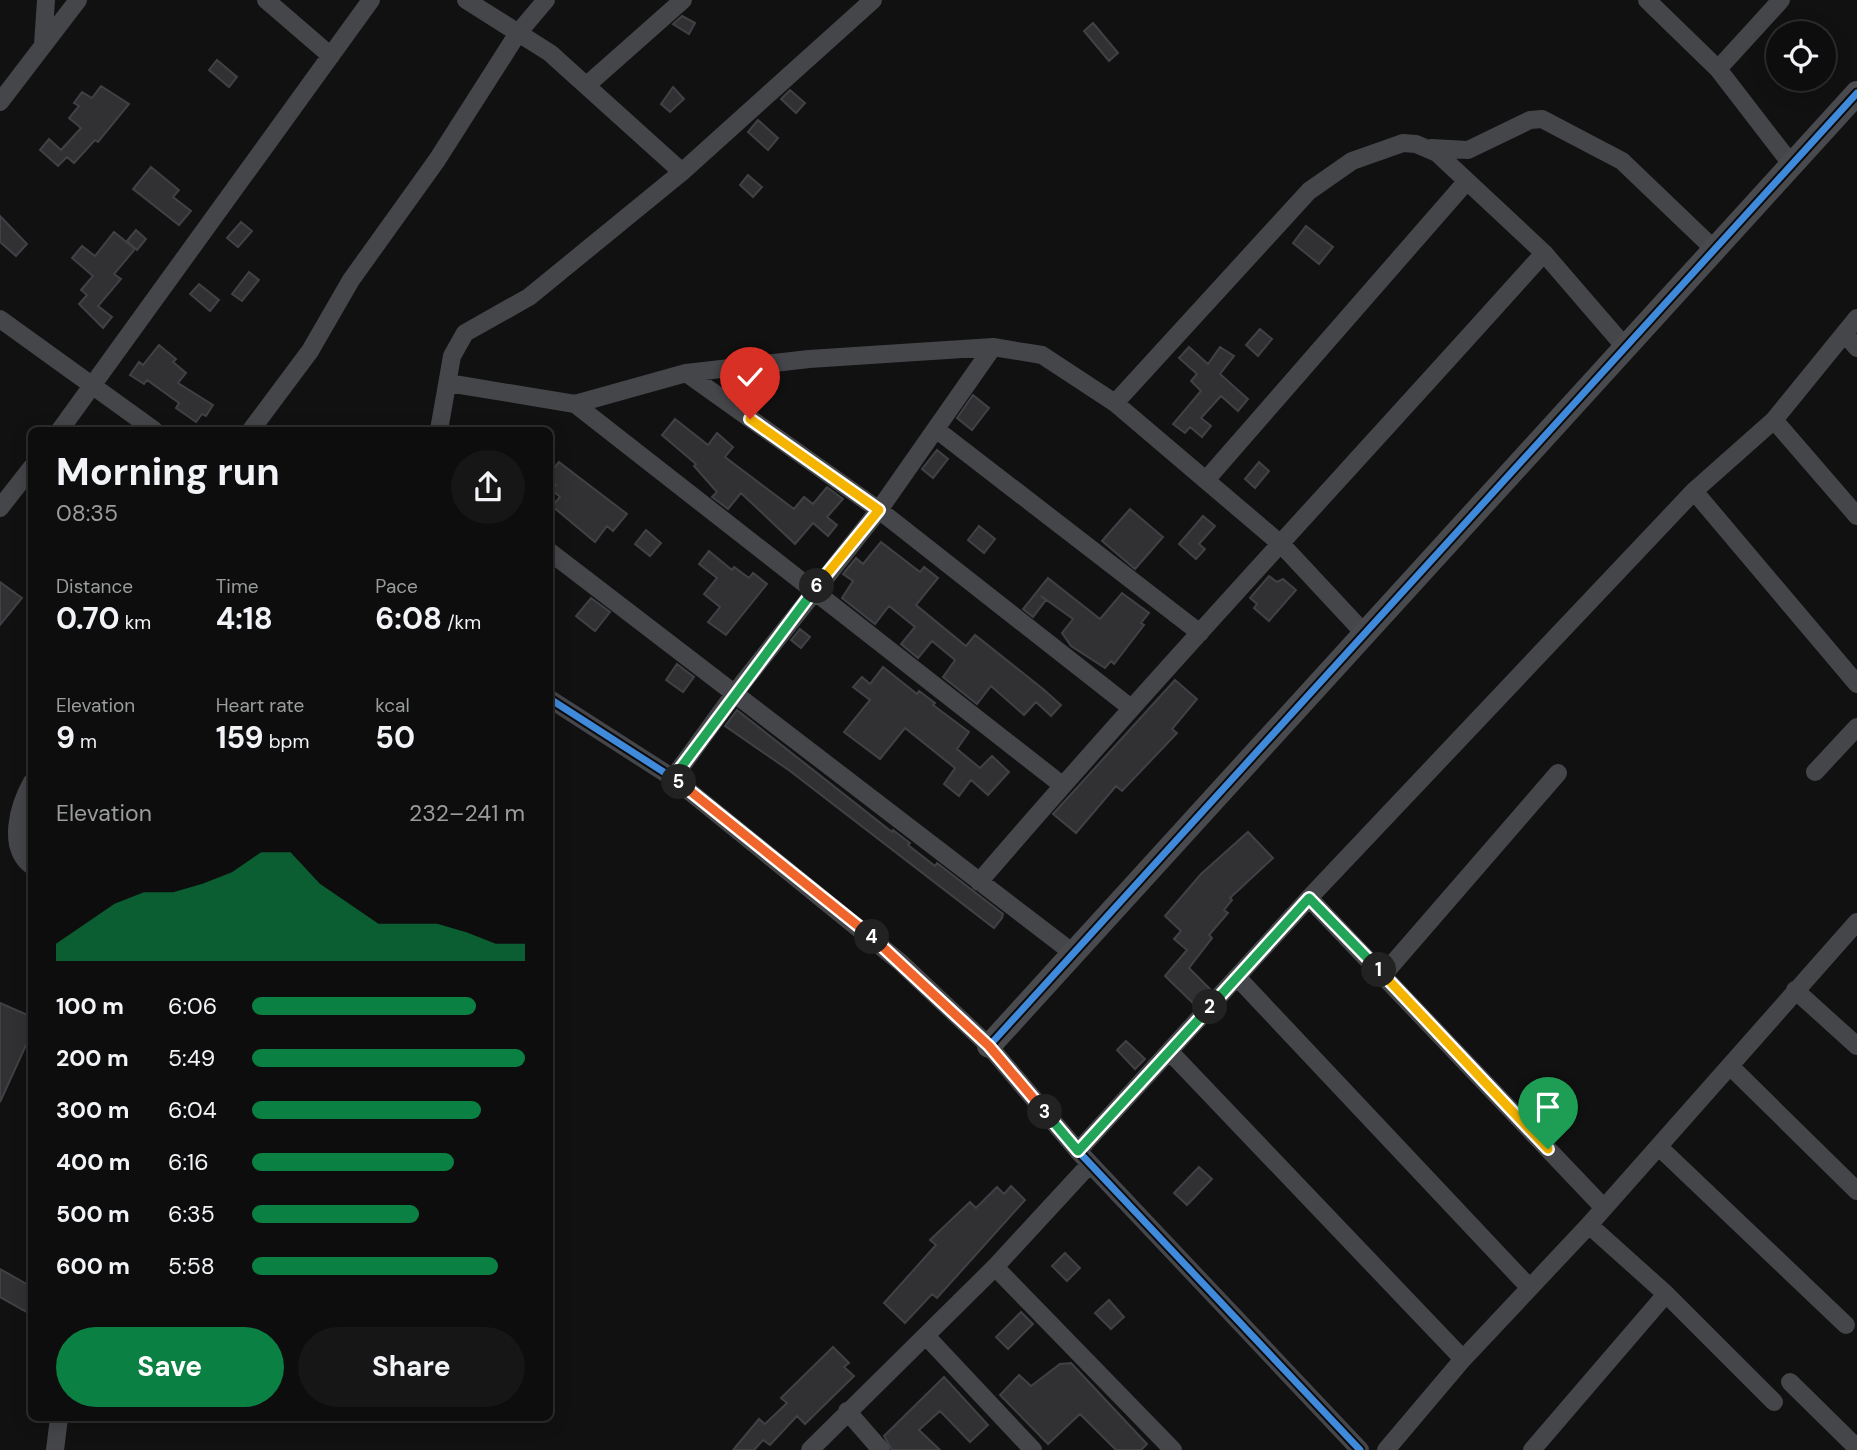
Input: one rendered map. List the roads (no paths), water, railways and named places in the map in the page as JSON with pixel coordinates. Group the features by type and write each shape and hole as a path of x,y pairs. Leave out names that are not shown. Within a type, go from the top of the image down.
{"street":[{"path":"43,45 46,0"},
{"path":"0,102 6,82 43,45 78,0"},
{"path":"266,0 331,56"},
{"path":"62,427 370,0"},
{"path":"466,0 550,53 682,172"},
{"path":"253,427 310,352 351,280 437,160 517,33 546,0"},
{"path":"587,85 683,0"},
{"path":"440,427 452,356 465,333 529,298 682,172 873,0"},
{"path":"1647,0 1718,69 1792,165"},
{"path":"1718,69 1781,0"},
{"path":"989,1046 1857,93"},
{"path":"1115,403 1309,191 1352,161 1403,144 1468,150 1530,120 1542,119 1622,161 1715,250"},
{"path":"1431,148 1544,253 1625,347"},
{"path":"1206,480 1466,182"},
{"path":"979,882 1131,708 1282,545 1544,253"},
{"path":"810,1450 995,1267 1170,1052 1237,977 1694,491 1774,420 1851,341 1857,318"},
{"path":"0,319 150,427"},
{"path":"448,383 575,404 686,373 808,359 993,347 1042,355 1115,403 1282,545 1365,634"},
{"path":"673,778 812,591 879,510 993,347"},
{"path":"686,373 879,510 1131,708"},
{"path":"575,404 1062,785"},
{"path":"1774,420 1857,516"},
{"path":"937,430 1200,633"},
{"path":"0,508 28,472"},
{"path":"1694,491 1857,684"},
{"path":"553,554 1073,953"},
{"path":"553,701 673,778 876,940 989,1046 1084,1157 1360,1450"},
{"path":"1815,772 1857,727"},
{"path":"1383,975 1558,773"},
{"path":"28,792 19,814 16,838 28,859"},
{"path":"1309,898 1604,1208"},
{"path":"1386,1450 1463,1359 1589,1225 1857,922"},
{"path":"1237,977 1529,1287"},
{"path":"1795,990 1857,1046"},
{"path":"1170,1052 1463,1359"},
{"path":"1731,1066 1857,1191"},
{"path":"1659,1147 1846,1325"},
{"path":"1589,1225 1666,1294 1773,1402"},
{"path":"995,1267 1173,1450"},
{"path":"1532,1450 1666,1294"},
{"path":"926,1336 1033,1450"},
{"path":"1790,1382 1857,1448"},
{"path":"847,1411 881,1450"},
{"path":"55,1450 59,1421"}]}
